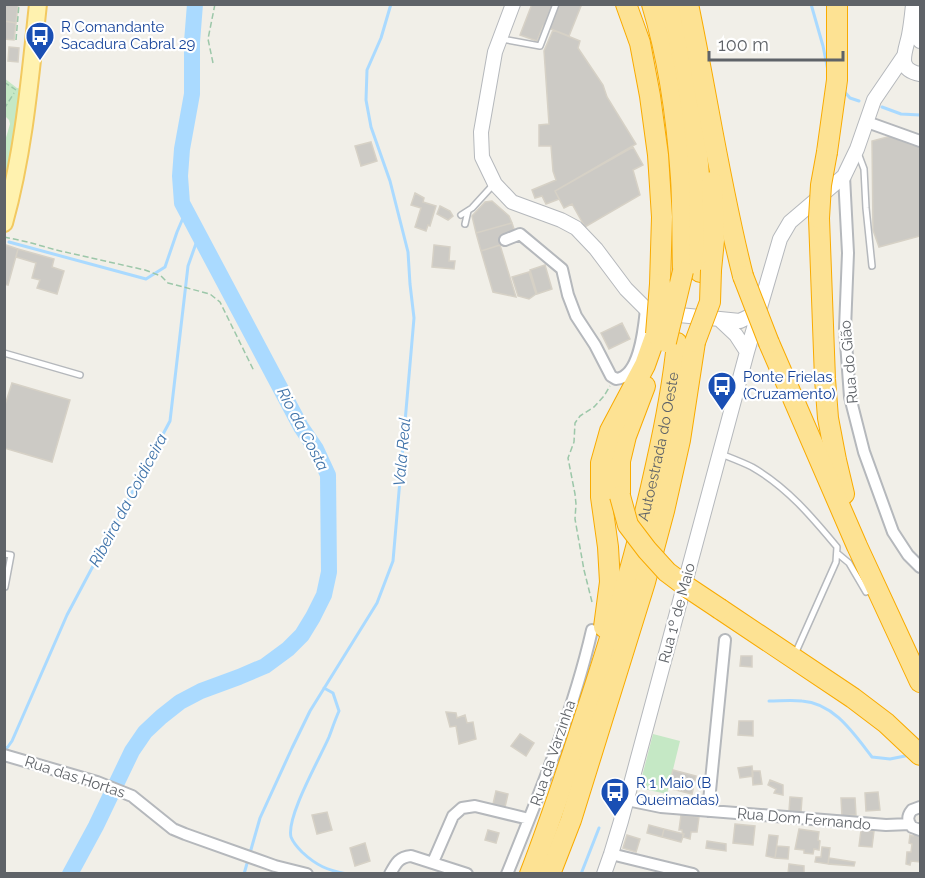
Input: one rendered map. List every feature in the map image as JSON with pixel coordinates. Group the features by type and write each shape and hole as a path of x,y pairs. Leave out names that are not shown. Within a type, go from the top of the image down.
{"highway":[{"path":"626,4 640,43 650,96 658,154 662,217 660,284 674,341"},
{"path":"603,666 604,630 610,582 601,497 601,463 609,431 645,365 674,341 710,302 698,271 681,179 669,76 652,4"},
{"path":"670,4 686,75 694,126 699,178 698,271"},
{"path":"688,4 705,93 712,174 714,240 698,271 656,385 626,436 620,461 620,496 628,525 667,572 687,588 853,698 886,723 921,755"},
{"path":"837,4 837,80 821,185 819,218 828,418 857,546"},
{"path":"705,93 732,232 761,338 921,682"},
{"name":"Autoestrada do Oeste","path":"530,873 603,666 629,577 662,437 674,341"},
{"name":"Autoestrada do Oeste","path":"550,873 571,820 645,582 664,511 680,440 674,341"}],"main road":[{"path":"5,222 25,125 38,4"}],"street":[{"path":"513,4 495,52 481,132 482,157 495,184 512,202 576,228 596,249 626,290 649,312 741,321 758,312"},
{"path":"844,176 857,149 874,100 904,53 912,43 921,41 913,5"},
{"path":"913,5 909,38 904,53 906,66 917,74"},
{"path":"874,100 894,79 917,74"},
{"path":"867,122 921,141"},
{"name":"Rua 1º de Maio","path":"604,873 612,854 627,800 747,352 761,338 758,312 780,239 790,222 844,176"},
{"name":"Rua do Gião","path":"844,176 848,253 845,329 850,397 864,452 893,532 908,555 921,567"},
{"path":"506,240 520,234 562,269 576,316 615,379 628,374 634,363 640,349 646,309"},
{"path":"719,319 736,335 747,352"},
{"path":"741,321 761,338"},
{"path":"736,335 761,338"},
{"name":"Rua da Varzinha","path":"507,873 529,819 572,698 592,630"},
{"path":"708,811 724,640"},
{"name":"Rua das Hortas","path":"4,755 97,782 132,796 173,829 275,866 307,873"},
{"name":"Rua Dom Fernando","path":"627,800 661,807 708,811 886,825 910,824"},
{"path":"433,862 453,816 462,808 475,806 529,819"},
{"path":"921,807 915,808 908,817 910,824 915,829 921,830"},
{"path":"612,854 693,873"},
{"path":"390,873 404,856 411,856 467,873"}],"lane":[{"path":"500,39 540,46 556,4"},
{"path":"857,149 864,169 872,266"},
{"path":"461,215 495,184"},
{"path":"465,224 469,210"},
{"path":"4,353 80,375"},
{"path":"720,453 751,467 784,489 806,510 837,548 836,562 794,658"},
{"path":"837,553 849,562 866,592 876,587"},
{"path":"4,554 11,555 5,588"}],"path":[{"path":"16,40 19,4"},
{"path":"213,63 208,39 215,4"},
{"path":"4,82 17,90 4,109"},
{"path":"4,237 145,270 161,276 168,283 210,294 220,302 254,371"},
{"path":"592,609 575,519 575,495 568,458 574,442 575,423 604,396 612,376"}],"green space":[{"path":"4,78 22,89 10,166 5,172 5,141 10,124 5,116"},
{"path":"653,734 680,741 667,794 639,788"}],"building":[{"path":"4,4 18,5 16,23 4,21"},
{"path":"532,4 578,4 581,6 569,36 543,26 537,41 520,35"},
{"path":"4,21 16,23 14,40 4,39"},
{"path":"553,30 580,41 578,48 603,85 607,97 636,144 555,191 559,199 546,204 542,196 535,198 532,190 556,180 551,146 539,146 539,125 549,124 544,51"},
{"path":"9,47 19,48 18,62 8,61"},
{"path":"891,136 920,146 920,236 879,247 873,230 872,141"},
{"path":"371,142 377,161 361,166 355,146"},
{"path":"633,147 643,165 633,170 640,195 585,227 572,204 564,208 555,191"},
{"path":"415,193 424,198 423,202 436,206 430,226 428,225 426,231 415,227 421,208 411,205"},
{"path":"492,201 509,216 512,223 476,233 472,216 485,202"},
{"path":"440,206 450,211 453,216 448,220 437,214"},
{"path":"512,223 515,232 502,240 500,245 481,251 476,233"},
{"path":"6,245 18,249 8,285 4,284"},
{"path":"434,245 450,247 449,261 455,261 454,269 432,267"},
{"path":"500,245 516,297 493,292 481,251"},
{"path":"18,249 54,259 52,267 64,271 57,294 37,288 40,280 32,278 36,263 16,257"},
{"path":"545,265 552,289 537,294 530,270"},
{"path":"529,272 536,294 529,299 518,296 512,277"},
{"path":"622,323 630,339 609,349 601,333"},
{"path":"12,383 70,400 52,462 4,448 4,408"},
{"path":"741,656 752,656 752,667 740,666"},
{"path":"446,712 456,713 457,718 465,715 467,723 473,722 476,739 459,744 456,726 450,727"},
{"path":"739,721 753,721 753,736 738,735"},
{"path":"520,734 534,743 526,756 511,746"},
{"path":"752,766 753,776 740,778 738,768"},
{"path":"673,770 696,776 692,794 668,788"},
{"path":"752,771 760,771 762,784 753,785"},
{"path":"770,780 783,785 783,795 774,793 776,789 768,785"},
{"path":"496,791 508,794 505,807 493,804"},
{"path":"878,792 880,810 866,811 865,793"},
{"path":"790,797 802,798 801,812 789,811"},
{"path":"841,798 855,798 856,815 842,816"},
{"path":"327,812 332,830 317,834 312,815"},
{"path":"681,815 699,817 697,832 691,832 690,839 683,837 682,830 679,830"},
{"path":"735,824 755,826 753,845 733,843"},
{"path":"649,825 664,829 662,837 647,833"},
{"path":"664,829 684,834 681,842 662,837"},
{"path":"799,829 819,832 819,850 814,849 813,854 795,849"},
{"path":"488,830 499,833 496,843 485,840"},
{"path":"861,830 874,831 872,847 859,846"},
{"path":"627,835 640,839 636,852 623,848"},
{"path":"769,835 778,836 775,858 766,856"},
{"path":"910,835 920,835 920,862 911,861 910,865 906,864 907,852 911,852"},
{"path":"707,841 726,844 726,851 706,848"},
{"path":"365,843 370,861 355,866 350,848"},
{"path":"777,846 789,847 788,859 775,858"},
{"path":"822,847 830,848 828,864 815,862 816,857 821,857"},
{"path":"829,858 855,862 854,866 828,864"},
{"path":"789,864 804,866 804,874 788,874"}],"waterway":[{"name":"Rio da Costa","path":"70,874 132,751 145,732 180,702 201,691 265,666 288,649 302,635 313,617 324,595 329,572 328,475 182,203 180,176 182,149 192,94 195,4"},
{"name":"Vala Real","path":"244,874 260,818 292,748 310,711 377,603 393,561 414,318 408,252 390,181 371,127 366,100 367,70 381,38 391,4"},
{"path":"811,4 828,71"},
{"path":"843,90 850,98 859,101"},
{"path":"882,107 901,114 920,115"},
{"path":"9,242 146,279 165,267 186,211"},
{"name":"Ribeira da Coidiceira","path":"4,747 7,748 12,741 67,615 170,421 188,266 199,235"},
{"path":"324,688 333,693 339,711 298,802 291,837 299,849 313,861 328,869 347,874"},
{"path":"769,701 802,701 824,707 842,721 872,757 890,759 910,755"},
{"path":"581,874 599,828"}],"place":[{"name":"R Comandante Sacadura Cabral 29","path":"40,62"},
{"name":"Ponte Frielas (Cruzamento)","path":"722,412"},
{"name":"R 1 Maio (B Queimadas)","path":"615,818"}]}
